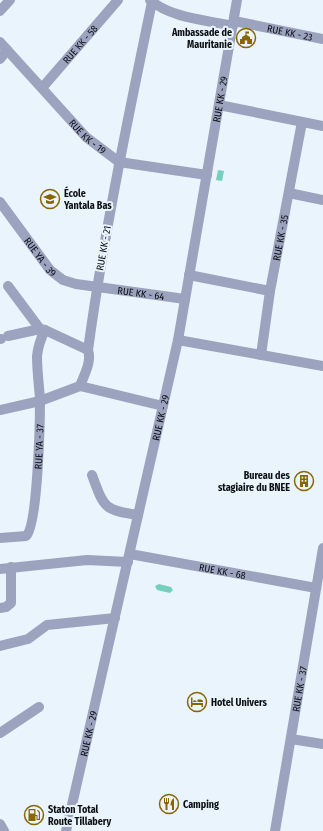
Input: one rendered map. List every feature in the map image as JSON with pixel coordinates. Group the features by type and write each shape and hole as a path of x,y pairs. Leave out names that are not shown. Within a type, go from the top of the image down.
{"street":[{"path":"0,11 10,0"},
{"name":"RUE KK - 58","path":"42,88 118,0"},
{"name":"RUE KK - 29","path":"66,831 178,340 237,0"},
{"name":"RUE KK - 23","path":"151,1 178,14 323,39"},
{"name":"RUE KK - 21","path":"80,386 88,362 88,350 97,286 118,162 151,1"},
{"name":"RUE KK - 19","path":"0,42 86,137 118,162 207,175"},
{"path":"0,59 7,50"},
{"path":"219,105 323,126"},
{"name":"RUE KK - 35","path":"261,355 270,291 302,122"},
{"path":"289,193 323,200"},
{"name":"RUE YA - 39","path":"0,202 56,276 76,284 97,286"},
{"path":"189,275 270,291"},
{"path":"8,286 42,330 88,350"},
{"name":"RUE KK - 64","path":"97,286 185,299"},
{"path":"3,338 42,330"},
{"name":"RUE YA - 37","path":"0,538 26,536 30,530 36,494 40,401 37,355 42,330"},
{"path":"178,340 323,366"},
{"path":"0,410 40,401 80,386 163,406"},
{"path":"92,475 105,505 112,509 138,515"},
{"name":"RUE KK - 37","path":"275,831 291,739 318,604 316,588 323,548"},
{"name":"RUE KK - 68","path":"0,569 87,560 129,558 316,588"},
{"path":"0,608 6,607 11,603 11,567"},
{"path":"0,646 28,639 47,625 115,618"},
{"path":"0,732 39,707"},
{"path":"291,739 323,744"},
{"path":"0,824 4,831"}],"shaded area":[{"path":"218,170 224,171 222,181 216,180"},
{"path":"159,584 171,587 173,590 170,593 157,590 155,586"}],"place":[{"name":"Ambassade de Mauritanie","path":"246,38"},
{"name":"École Yantala Bas","path":"50,199"},
{"name":"Bureau des stagiaire du BNEE","path":"304,481"},
{"name":"Hotel Univers","path":"197,702"},
{"name":"Camping","path":"169,804"},
{"name":"Staton Total Route Tillabery","path":"34,815"}]}
